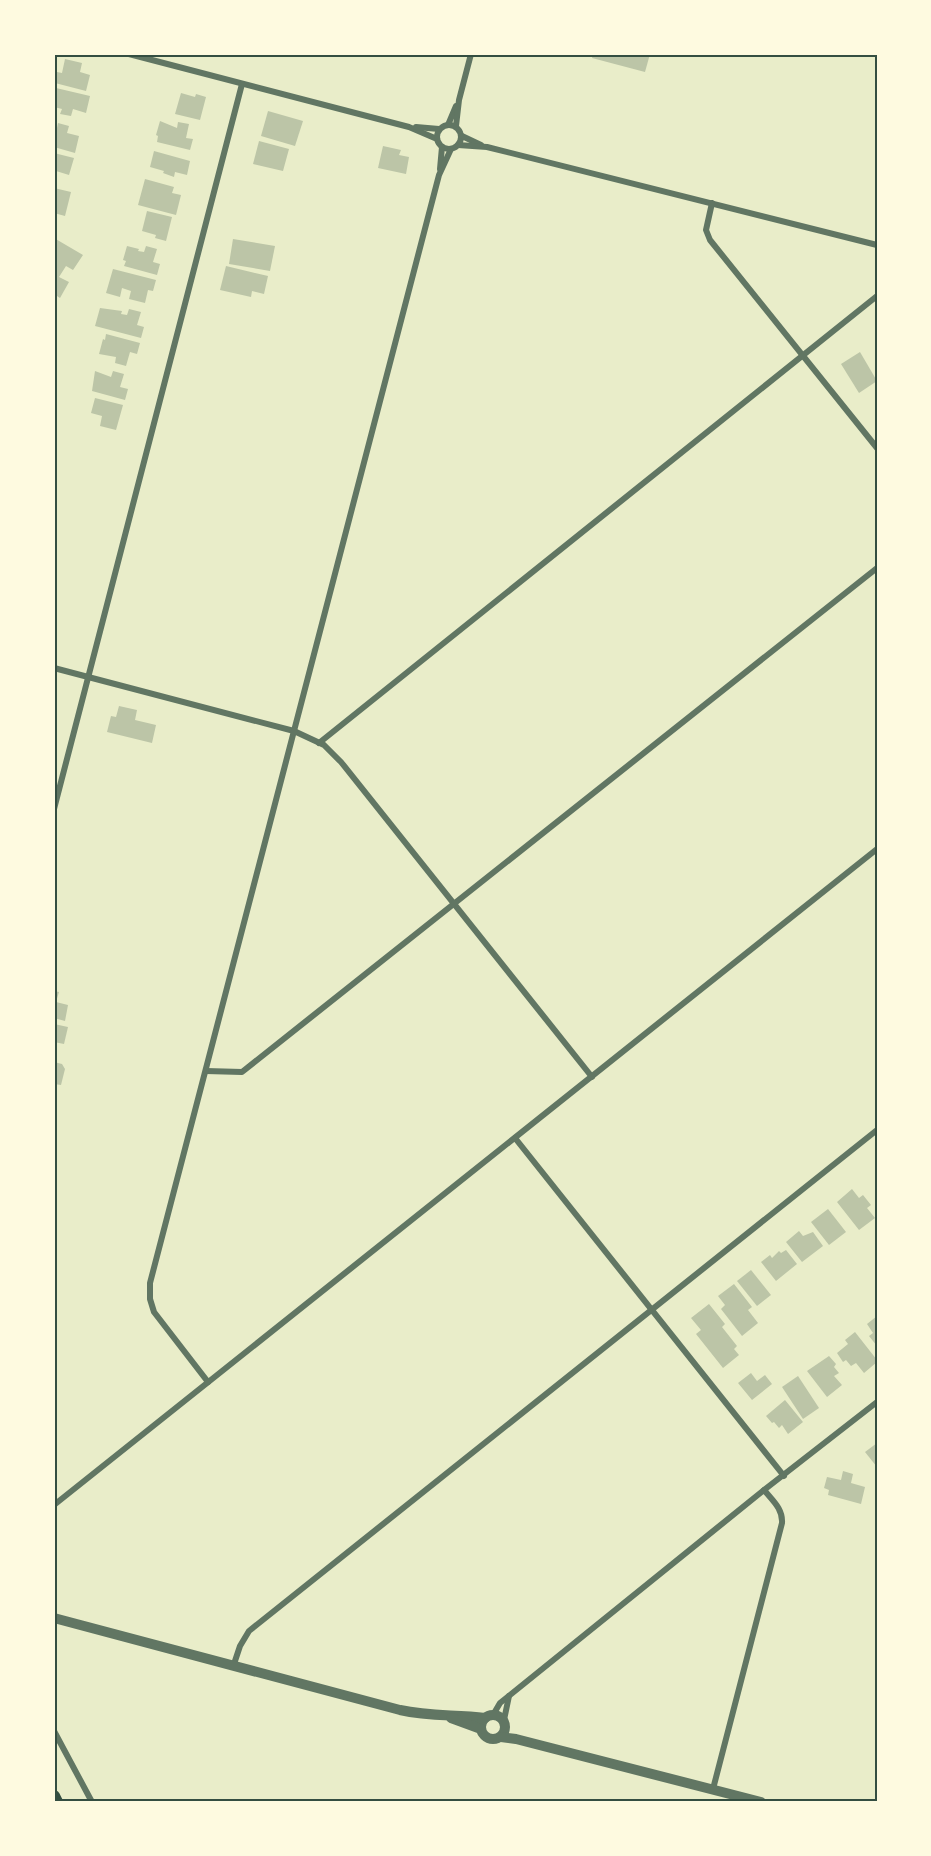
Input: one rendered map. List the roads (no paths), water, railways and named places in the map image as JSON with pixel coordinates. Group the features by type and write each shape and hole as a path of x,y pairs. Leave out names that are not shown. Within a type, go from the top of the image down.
{"main road":[{"path":"54,1796 57,1802"}],"street":[{"path":"129,54 409,127 437,139 442,147 439,175 150,1283 150,1299 154,1312 208,1382"},
{"path":"471,54 459,100 456,126 462,136 487,147 877,245"},
{"path":"54,809 58,781 88,677 242,84"},
{"path":"448,125 459,100"},
{"path":"409,127 439,129 448,125 456,126"},
{"path":"437,139 439,129"},
{"path":"458,145 462,136"},
{"path":"439,175 451,149 458,145 487,147"},
{"path":"442,147 451,149"},
{"path":"712,203 706,233 877,448"},
{"path":"319,742 877,296"},
{"path":"206,1071 242,1072 877,568"},
{"path":"54,668 294,731 319,742 341,762 592,1077"},
{"path":"54,1505 877,849"},
{"path":"234,1664 240,1646 249,1631 877,1130"},
{"path":"515,1138 784,1476"},
{"path":"761,1802 537,1744 501,1737 489,1738 500,1703 877,1402"},
{"path":"713,1789 782,1523 783,1515 780,1509 764,1490"},
{"path":"54,1618 400,1710 423,1715 494,1721 537,1744"},
{"path":"494,1721 510,1695"},
{"path":"494,1721 505,1731 501,1737"},
{"path":"54,1731 56,1739 92,1802"}]}
